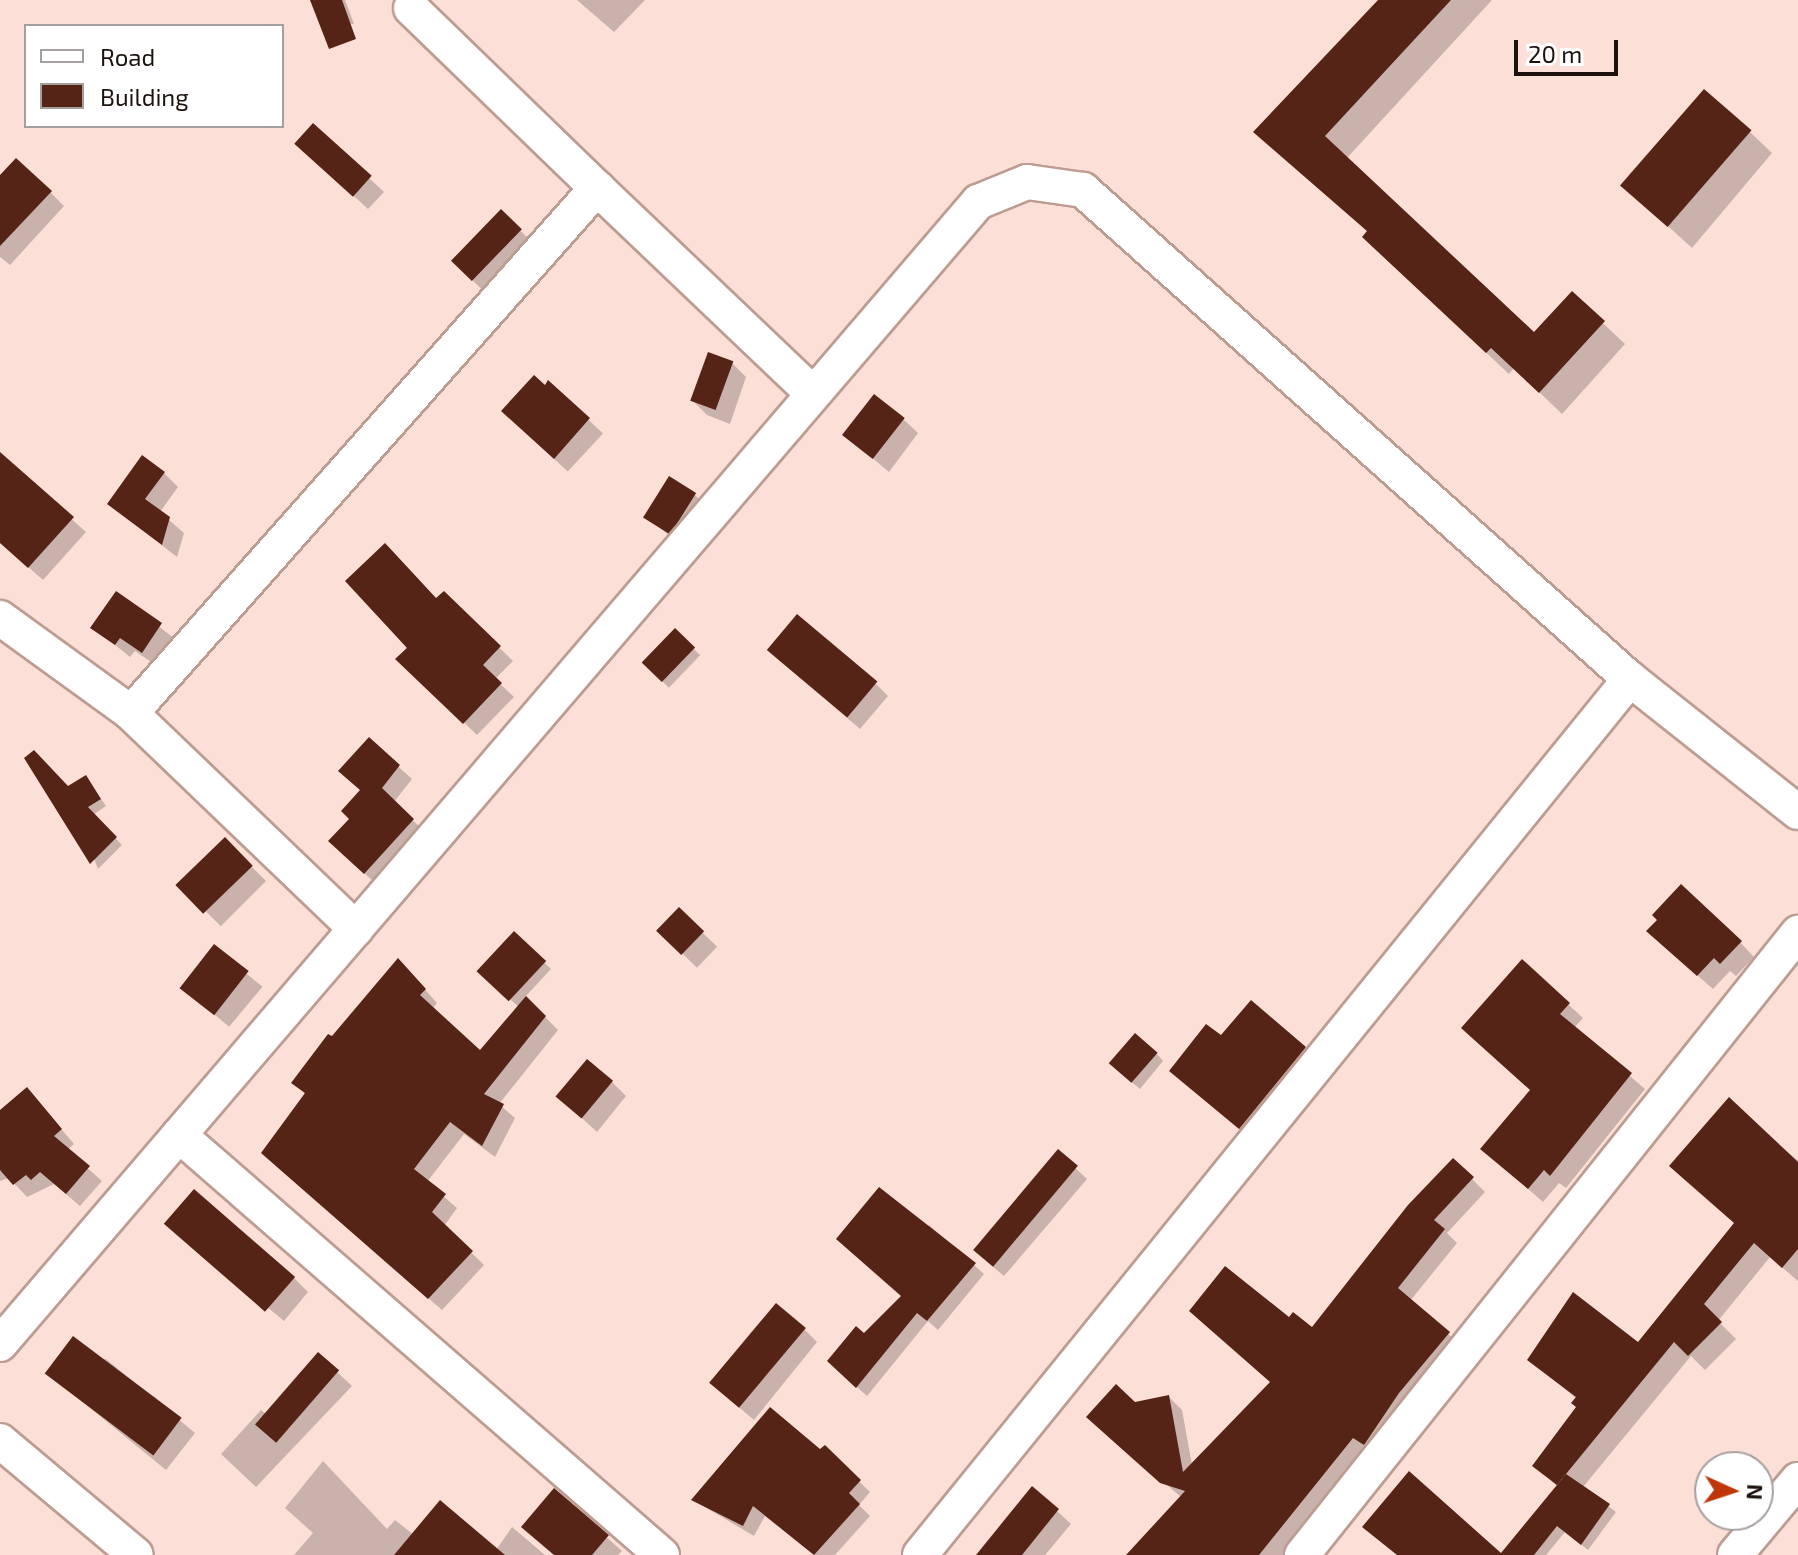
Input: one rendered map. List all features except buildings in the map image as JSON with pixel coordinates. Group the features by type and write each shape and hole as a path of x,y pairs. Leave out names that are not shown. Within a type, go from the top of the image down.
{"street":[{"path":"411,8 813,394"},
{"path":"0,1344 978,202 1027,182 1083,190 1630,679 1798,812"},
{"path":"131,713 597,188"},
{"path":"0,618 131,713 356,929"},
{"path":"920,1555 1630,679"},
{"path":"1302,1555 1798,933"},
{"path":"179,1135 662,1555"},
{"path":"0,1441 136,1555"},
{"path":"1735,1555 1798,1480"}]}
